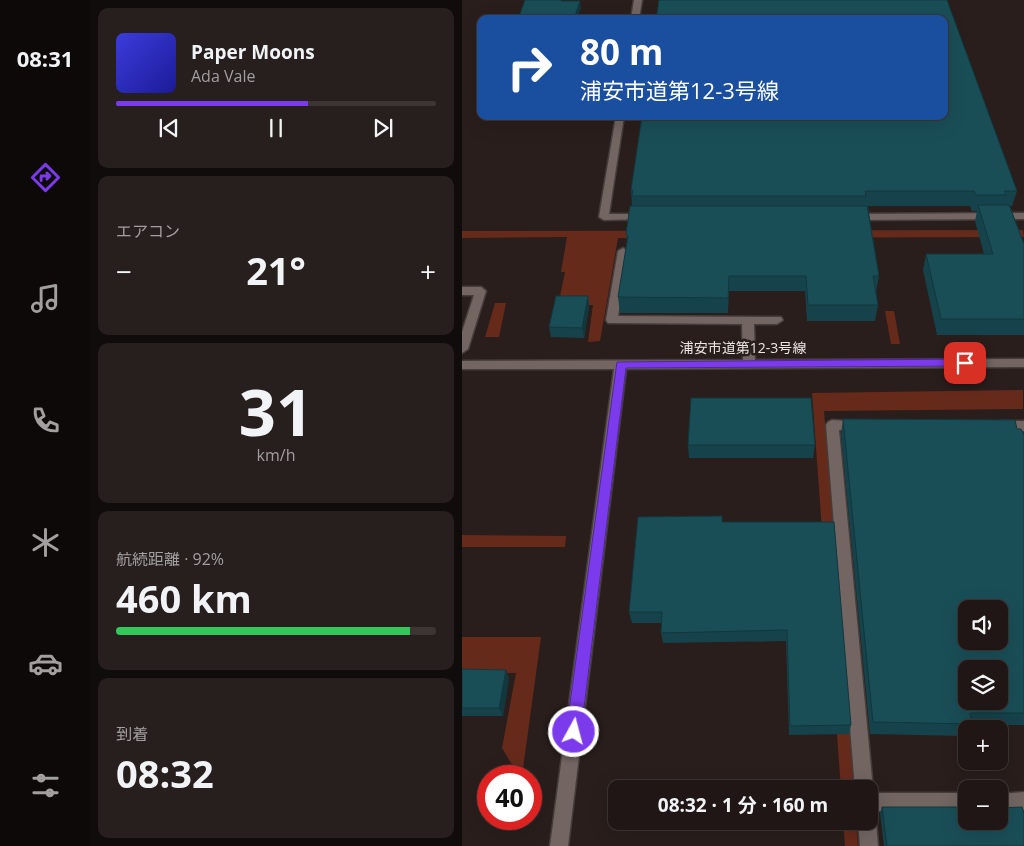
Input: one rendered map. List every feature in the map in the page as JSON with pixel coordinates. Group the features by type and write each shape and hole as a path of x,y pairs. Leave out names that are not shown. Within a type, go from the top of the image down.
{"street":[{"path":"636,15 638,0"},
{"path":"619,120 604,217 654,217"},
{"path":"844,217 1024,216"},
{"path":"623,251 612,320 778,320"},
{"path":"462,290 481,291 462,349"},
{"path":"748,320 750,363"},
{"name":"浦安市道第12-3号線","path":"462,365 1024,363"},
{"path":"559,846 621,364"},
{"path":"863,780 832,425 871,425"},
{"path":"989,426 1021,430"},
{"path":"1008,802 1024,801"},
{"path":"878,802 958,802"},
{"path":"868,830 869,846"}],"shaded area":[{"path":"1023,230 1024,237 618,238 600,341 588,342 593,305 558,306 565,272 561,272 567,237 462,238 462,231"},
{"path":"495,303 506,303 499,337 485,337"},
{"path":"885,311 894,311 900,344 891,344"},
{"path":"1023,390 1023,409 824,411 853,780 840,780 812,393"},
{"path":"462,535 566,536 565,547 462,547"},
{"path":"462,637 541,637 524,765 512,765 502,748 516,673 462,673"},
{"path":"844,830 857,830 858,846 845,846"}],"building":[{"path":"525,0 580,1 575,15 519,15"},
{"path":"659,0 947,0 1017,191 1004,191 1006,195 976,195 974,191 865,191 866,196 632,196 633,190 631,190 641,120 948,120 948,15 657,15"},
{"path":"978,205 1009,205 1024,244 1024,319 941,319 926,254 993,254"},
{"path":"630,206 867,206 879,276 873,276 878,305 808,305 806,276 729,276 728,298 618,297 628,236 626,234"},
{"path":"556,296 588,296 582,328 549,327"},
{"path":"691,398 811,398 815,445 688,445"},
{"path":"843,419 1015,420 1017,429 1021,429 1024,435 1024,713 970,713 971,720 958,720 958,724 873,722"},
{"path":"722,516 722,522 834,522 851,725 790,726 787,630 661,633 662,612 629,612 638,517"},
{"path":"462,669 506,670 499,708 462,708"},
{"path":"882,807 958,807 958,830 1008,830 1008,808 1022,807 1024,814 1024,846 887,846"}],"route":[{"path":"574,732 621,364 965,363"}]}
